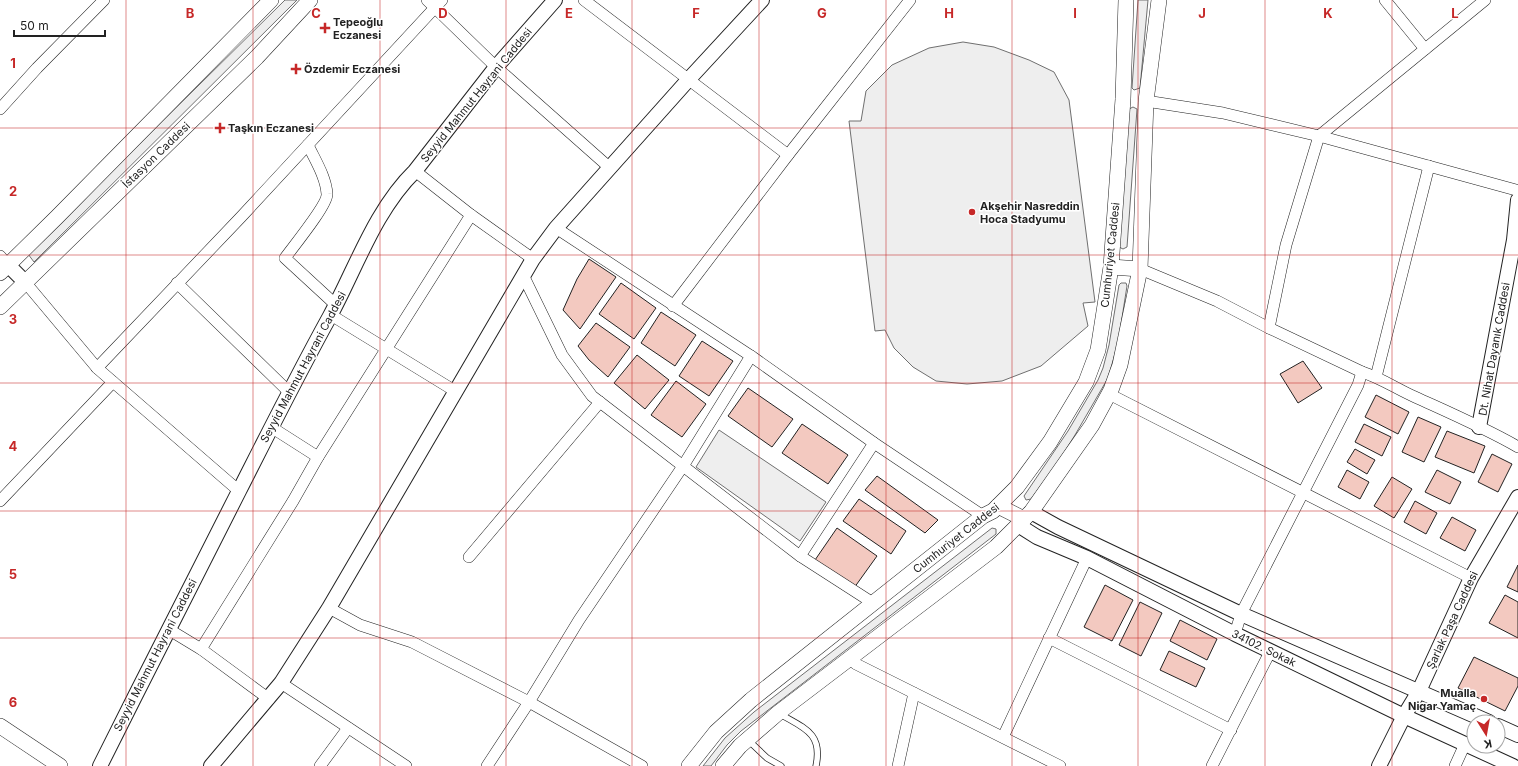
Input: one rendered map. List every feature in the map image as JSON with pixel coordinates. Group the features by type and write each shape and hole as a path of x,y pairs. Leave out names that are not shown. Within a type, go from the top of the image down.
{"main road":[{"name":"İstasyon Caddesi","path":"0,307 257,57 310,0"},
{"name":"Cumhuriyet Caddesi","path":"689,766 716,732 751,700 983,516 993,511 1017,487 1050,442 1088,377 1098,350 1111,267 1123,99 1126,0"},
{"path":"723,766 747,739 778,713 996,546 1024,519 1078,448 1092,425 1108,394 1120,365 1140,269 1146,101 1159,0"},
{"path":"3,264 57,217 268,1"},
{"path":"1123,99 1146,101"},
{"path":"1111,267 1140,269"},
{"path":"998,506 1024,519"},
{"path":"0,726 60,766"}],"street":[{"path":"427,0 439,4 496,67 610,168"},
{"name":"Seyyid Mahmut Hayrani Caddesi","path":"100,766 271,427 387,206 405,181 415,171 496,67 555,0"},
{"path":"584,0 788,155"},
{"path":"211,766 281,683 328,608 523,275 556,228 689,79 762,0"},
{"path":"673,306 788,155 910,0"},
{"path":"1385,0 1425,49"},
{"path":"1269,328 1286,245 1319,136 1485,0"},
{"path":"0,109 98,2"},
{"path":"97,368 439,4"},
{"path":"1146,101 1223,113 1319,136 1429,166 1518,194"},
{"path":"308,145 324,180 327,196 323,206 285,258 333,310 386,348 455,391"},
{"path":"1376,377 1429,166"},
{"path":"415,171 471,215 534,259"},
{"name":"Dt. Nihat Dayanık Caddesi","path":"1480,427 1514,240 1518,194"},
{"path":"201,649 293,501 318,457 471,215"},
{"path":"556,228 751,356 874,443 983,516"},
{"path":"3,264 25,282 97,368 239,491"},
{"path":"1140,269 1217,301 1269,328 1362,372 1376,377 1518,447"},
{"path":"523,275 562,355 592,396 800,556 873,603"},
{"path":"177,283 289,392"},
{"path":"487,766 529,702 579,620 683,466 751,356"},
{"path":"1235,634 1242,614 1358,385 1362,372"},
{"path":"0,501 113,382"},
{"path":"1108,394 1471,578"},
{"path":"469,557 600,402"},
{"path":"271,427 318,457"},
{"path":"800,556 874,443"},
{"name":"Şarlak Paşa Caddesi","path":"1380,766 1404,716 1419,691 1471,578 1518,497"},
{"name":"34102. Sokak","path":"1024,519 1037,537 1087,558 1270,652 1513,766"},
{"name":"34102. Sokak","path":"1024,519 1058,527 1242,614 1471,714"},
{"path":"1002,737 1087,558"},
{"path":"328,608 360,625 412,642 529,702 642,766"},
{"path":"168,629 201,649 269,699"},
{"path":"1049,638 1231,730"},
{"path":"1212,766 1270,652"},
{"path":"849,658 856,664 1002,737 1041,762 1060,766"},
{"path":"281,683 406,766"},
{"path":"898,766 914,693"},
{"path":"320,766 348,728"},
{"path":"1506,730 1518,735"},
{"path":"1455,766 1465,744"}],"lane":[{"path":"778,713 807,730 815,739 818,750 816,766"},
{"path":"747,739 767,758 781,766"}],"shaded area":[{"path":"285,0 297,0 34,262 28,254"},
{"path":"1138,0 1148,0 1140,88 1134,90 1132,88"},
{"name":"Akşehir Nasreddin Hoca Stadyumu","path":"963,42 994,47 1029,60 1054,72 1069,100 1095,302 1083,303 1088,326 1041,366 1002,381 967,384 936,381 913,367 894,348 885,330 875,331 849,121 861,121 866,91 892,65 929,48"},
{"path":"1133,107 1137,109 1127,247 1123,249 1119,247 1129,109"},
{"path":"1121,283 1126,283 1127,286 1118,343 1108,378 1058,462 1031,499 1026,500 1024,496 1068,431 1098,380 1109,345 1119,285"},
{"path":"719,430 826,502 800,541 696,467"},
{"path":"992,528 996,529 996,534 741,731 727,745 711,766 703,766 725,738 754,712"}],"building":[{"path":"589,259 616,277 580,329 563,310 577,279"},
{"path":"621,283 656,308 634,339 599,314"},
{"path":"661,312 696,335 675,366 641,343"},
{"path":"596,323 630,347 608,377 589,360 578,346"},
{"path":"702,341 733,361 709,396 679,376"},
{"path":"637,355 669,380 645,409 614,383"},
{"path":"1303,361 1322,388 1298,403 1280,374"},
{"path":"676,381 706,404 682,437 651,415"},
{"path":"748,388 793,419 772,447 728,416"},
{"path":"1376,395 1409,412 1398,434 1365,417"},
{"path":"1418,417 1441,427 1424,462 1402,452"},
{"path":"802,424 848,455 828,484 782,453"},
{"path":"1364,424 1391,437 1382,456 1355,442"},
{"path":"1447,431 1485,446 1474,473 1435,457"},
{"path":"1355,449 1375,460 1367,474 1347,462"},
{"path":"1492,454 1512,464 1498,492 1478,482"},
{"path":"1347,470 1369,482 1360,499 1338,487"},
{"path":"1437,470 1461,482 1450,504 1425,492"},
{"path":"877,476 938,520 925,533 865,490"},
{"path":"1392,477 1412,489 1394,518 1374,506"},
{"path":"859,499 906,531 891,554 843,521"},
{"path":"1415,501 1437,513 1426,534 1404,522"},
{"path":"1452,517 1476,530 1465,551 1440,538"},
{"path":"837,528 877,556 854,588 815,560"},
{"path":"1518,565 1518,592 1507,587"},
{"path":"1105,585 1133,600 1112,641 1084,627"},
{"path":"1505,595 1518,602 1518,638 1489,623"},
{"path":"1140,602 1162,613 1141,656 1119,645"},
{"path":"1180,620 1217,639 1207,660 1170,641"},
{"path":"1169,651 1205,668 1196,687 1160,670"},
{"path":"1474,657 1518,678 1518,686 1505,711 1458,688"}],"place":[{"name":"Tepeoğlu Eczanesi","path":"325,28"},
{"name":"Özdemir Eczanesi","path":"296,69"},
{"name":"Taşkın Eczanesi","path":"220,128"},
{"name":"Akşehir Nasreddin Hoca Stadyumu","path":"972,212"},
{"name":"Mualla Nigar Yamaç","path":"1484,699"}]}
